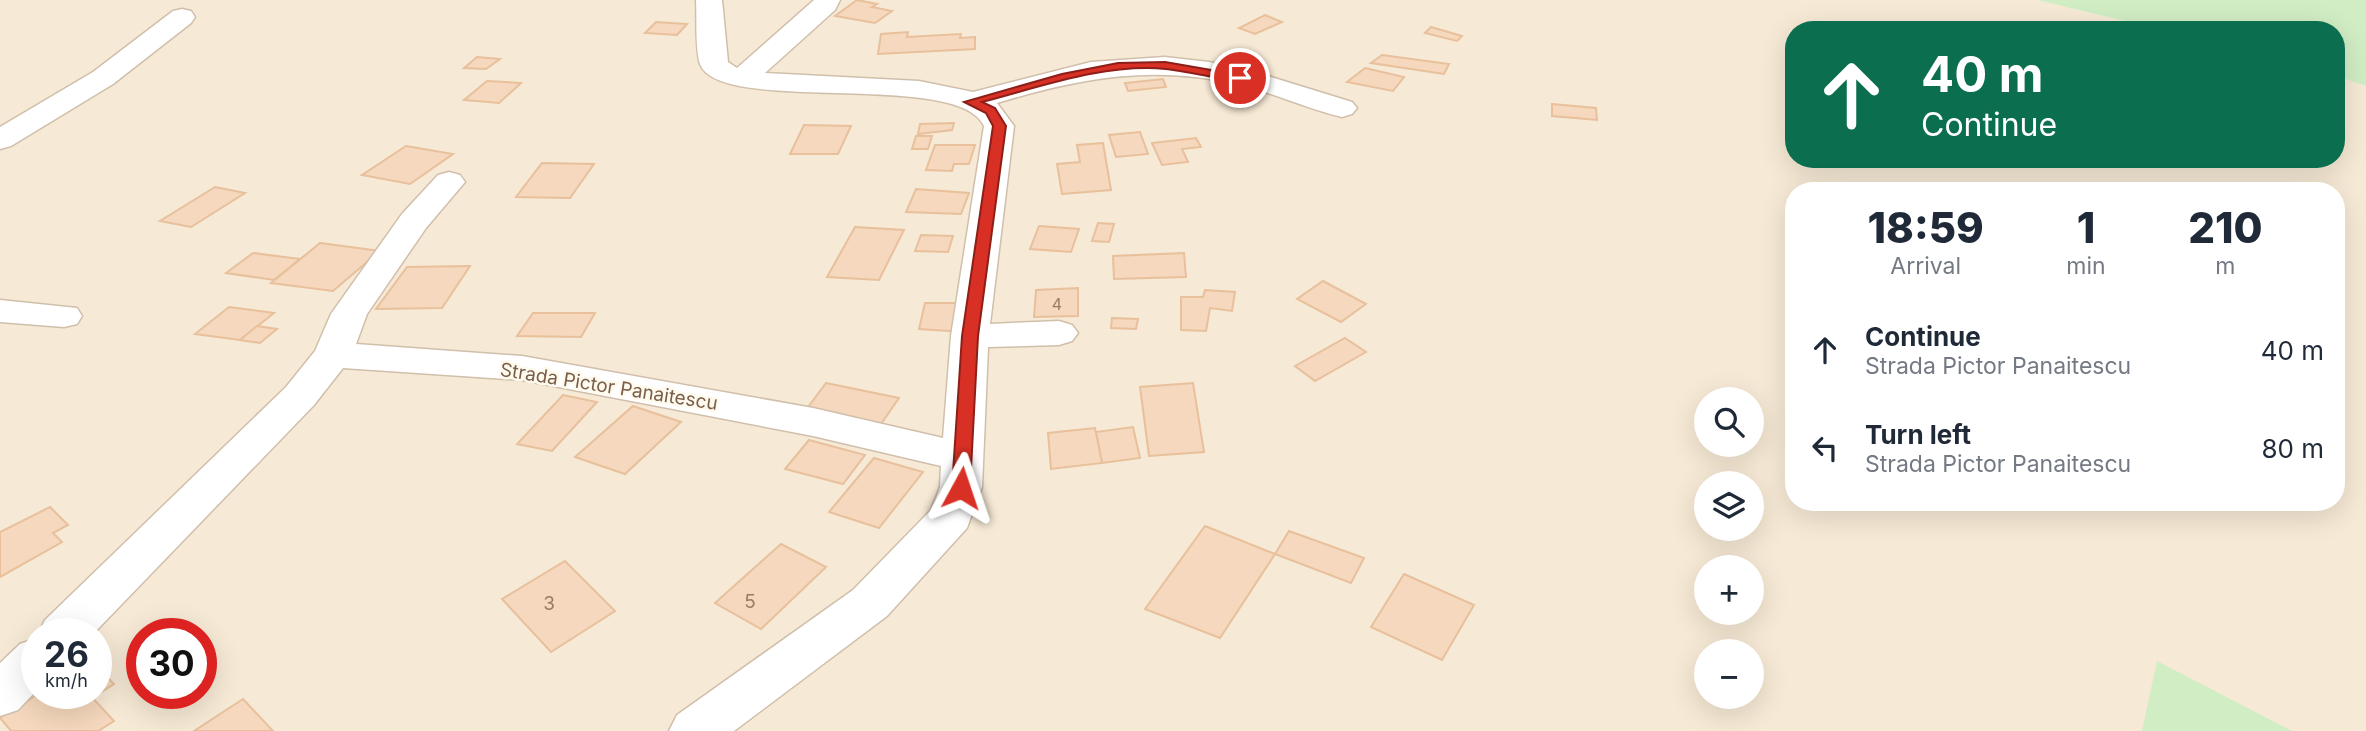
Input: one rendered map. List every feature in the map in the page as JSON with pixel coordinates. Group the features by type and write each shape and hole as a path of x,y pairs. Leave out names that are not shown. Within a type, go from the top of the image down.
{"street":[{"path":"695,731 870,603 951,517 961,488 970,336 999,126 990,111 953,96 887,86 780,83 741,78 721,72 713,65 709,0"},
{"path":"741,78 825,5 827,0"},
{"path":"0,140 103,78 182,17"},
{"path":"1202,70 1229,43"},
{"path":"970,102 1048,81 1118,67 1165,65 1202,70 1342,108"},
{"path":"78,618 300,396 333,355 349,314 414,221 449,182"},
{"path":"0,311 64,316"},
{"path":"970,336 1059,333"},
{"name":"Strada Pictor Panaitescu","path":"333,355 522,368 813,422 964,457"},
{"path":"0,695 21,674"}],"shaded area":[{"path":"0,0 2037,0 2124,21 1785,21 1785,168 2345,168 2345,79 2366,86 2366,731 0,731"}],"green space":[{"path":"2037,0 2366,0 2366,86 2345,79 2345,21 2124,21"},
{"path":"2157,661 2292,731 2142,731"}],"building":[{"path":"857,0 877,4 872,7 892,11 875,23 835,16"},
{"path":"1265,15 1282,22 1255,34 1239,28"},
{"path":"656,22 687,24 677,35 645,33"},
{"path":"1431,27 1462,36 1457,41 1425,33"},
{"path":"908,32 907,37 961,34 960,38 975,37 975,49 878,54 881,34"},
{"path":"1382,55 1449,64 1444,74 1371,63"},
{"path":"477,57 500,59 486,69 464,68"},
{"path":"1365,68 1404,77 1393,91 1347,82"},
{"path":"1163,79 1166,87 1128,91 1125,83"},
{"path":"487,81 521,83 499,103 464,100"},
{"path":"1552,104 1596,108 1597,120 1552,116"},
{"path":"954,123 952,130 918,134 920,124"},
{"path":"804,125 851,126 838,154 790,154"},
{"path":"1140,132 1148,154 1116,157 1109,135"},
{"path":"916,136 932,136 928,149 912,149"},
{"path":"1196,138 1201,147 1182,149 1188,162 1162,165 1152,143"},
{"path":"1103,143 1111,190 1062,194 1057,164 1080,162 1077,145"},
{"path":"935,145 975,145 969,164 954,164 952,171 926,170"},
{"path":"406,146 453,154 410,184 362,175"},
{"path":"542,163 594,164 570,198 516,197"},
{"path":"215,187 245,193 191,227 160,221"},
{"path":"916,189 969,193 961,214 906,212"},
{"path":"1098,223 1114,224 1109,242 1092,241"},
{"path":"1039,226 1079,229 1071,252 1030,249"},
{"path":"855,227 904,230 879,280 827,277"},
{"path":"921,235 953,236 948,252 915,251"},
{"path":"320,243 380,251 333,291 271,283"},
{"path":"253,253 300,259 274,280 226,273"},
{"path":"1184,253 1186,277 1114,279 1113,256"},
{"path":"470,266 442,308 376,309 407,267"},
{"path":"1323,281 1366,304 1341,322 1297,299"},
{"path":"1078,288 1078,316 1034,317 1036,290"},
{"path":"1205,290 1235,292 1232,311 1210,308 1206,331 1181,330 1181,297 1203,297"},
{"path":"925,303 964,303 963,332 919,329"},
{"path":"229,307 274,313 240,340 195,334"},
{"path":"533,313 595,313 581,337 517,336"},
{"path":"1112,318 1138,319 1136,329 1111,328"},
{"path":"257,326 277,329 260,343 240,340"},
{"path":"1345,338 1366,352 1315,381 1295,366"},
{"path":"826,383 899,398 879,427 805,411"},
{"path":"1193,383 1204,452 1149,456 1140,387"},
{"path":"563,395 597,402 552,451 517,444"},
{"path":"633,406 681,422 625,474 575,457"},
{"path":"1133,427 1140,458 1102,463 1096,432"},
{"path":"1095,428 1102,463 1051,469 1048,433"},
{"path":"809,440 865,455 843,484 785,469"},
{"path":"874,458 923,472 879,528 829,512"},
{"path":"50,507 68,525 53,533 62,542 0,577 0,532"},
{"path":"1205,526 1275,554 1220,638 1145,609"},
{"path":"1289,531 1364,558 1351,583 1275,554"},
{"path":"781,544 826,567 761,629 715,603"},
{"path":"565,561 615,611 551,652 502,599"},
{"path":"1404,574 1474,605 1442,660 1371,627"},
{"path":"243,699 273,731 194,731"},
{"path":"21,705 21,709 103,709 114,721 98,731 11,731 0,718"}],"route":[{"path":"961,488 970,336 999,126 990,111 970,102 1009,90 1118,67 1165,65 1240,78"}]}
